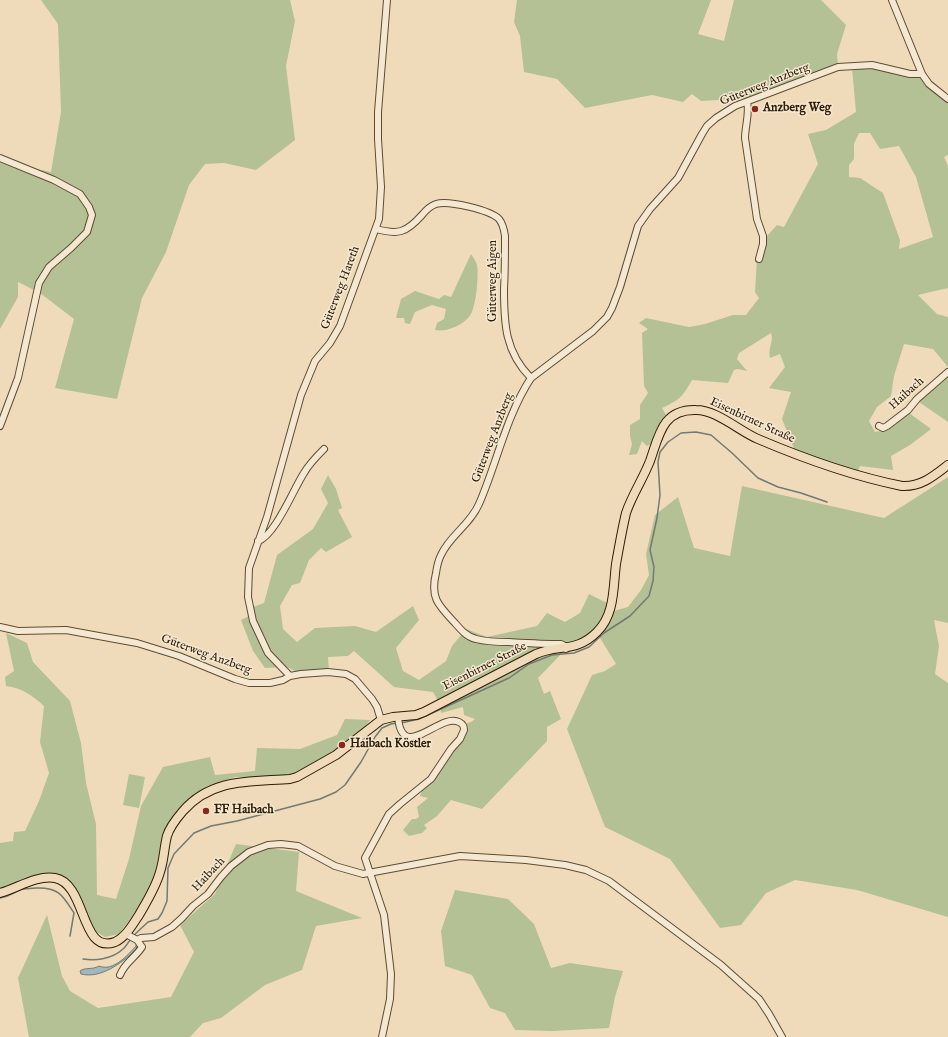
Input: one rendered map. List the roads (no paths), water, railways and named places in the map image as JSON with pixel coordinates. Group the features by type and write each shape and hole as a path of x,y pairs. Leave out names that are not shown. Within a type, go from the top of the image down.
{"main road":[{"name":"Eisenbirner Straße","path":"132,937 157,882 170,828 181,813 193,801 212,789 223,785 290,779 297,777 336,755 381,720 399,721 424,712 536,654 549,650 566,649 575,646 594,635 602,627 610,612 618,552 629,505 648,465 661,430 667,420 676,414 690,410 706,411 749,435 814,462 902,486 922,483 948,465"},
{"path":"0,893 41,879 56,878 66,884 77,898 89,930 95,938 103,942 112,943 122,938 132,937"}],"street":[{"name":"Güterweg Hareth","path":"290,676 268,653 250,612 247,589 249,568 272,504 301,395 315,362 330,343 340,326 376,228 381,200 378,112 387,0"},
{"path":"892,0 922,74 929,84 948,99"},
{"name":"Güterweg Anzberg","path":"566,649 565,646 561,644 493,642 475,639 461,630 436,600 433,590 441,555 447,545 476,510 517,403 531,378 594,331 607,317 617,296 635,235 641,222 684,170 707,126 724,112 828,70 842,67 872,65 910,74 922,74"},
{"path":"747,102 748,108 745,125 746,143 757,219 763,236 763,244 759,259"},
{"path":"0,158 54,180 80,194 89,207 92,215 87,232 72,248 49,267 39,283 18,378 0,426"},
{"name":"Güterweg Aigen","path":"376,228 391,232 401,232 406,230 428,209 441,202 481,210 498,218 502,224 505,236 504,315 506,331 514,354 531,378"},
{"name":"Haibach","path":"879,426 885,428 908,410 917,399 948,372"},
{"path":"258,541 264,538 271,529 286,506 307,468 324,449"},
{"name":"Güterweg Anzberg","path":"0,627 18,631 66,630 137,643 179,656 235,679 249,683 270,683 283,680 290,676 328,672 341,673 350,676 374,702 381,720"},
{"path":"382,1037 390,999 391,974 384,915 371,873 366,865 365,858 385,821 394,809 431,779 451,749 460,739 464,730 463,725 459,722 450,721 443,723 420,736 411,737 404,734 399,721"},
{"name":"Haibach","path":"132,937 154,937 172,927 193,906 208,894 230,866 250,852 261,847 280,844 292,845 342,868 363,874 451,857 470,856 560,864 595,873 620,888 733,975 759,999 782,1037"},
{"path":"120,975 124,966 142,947 132,937"}],"water":[{"path":"136,946 137,949 135,951 110,969 96,974 81,974 80,971 84,969 99,966 110,967 115,965"}],"waterway":[{"path":"401,723 419,719 509,678 529,664 552,655 574,653 589,647 604,633 630,616 649,596 653,581 654,567 650,550 660,495 658,462 660,452 668,442 681,433 696,432 711,435 758,478 778,487 827,502"},
{"path":"133,936 148,922 158,919 162,913 167,901 168,868 174,854 194,833 211,826 237,821 320,799 336,792 345,785 382,728 397,723"},
{"path":"0,898 23,889 44,888 55,891 63,897 74,913 70,936"},
{"path":"83,959 93,960 114,955 124,948 131,939"}],"place":[{"name":"Anzberg Weg","path":"755,109"},
{"name":"Haibach Köstler","path":"342,745"},
{"name":"FF Haibach","path":"206,811"}]}
